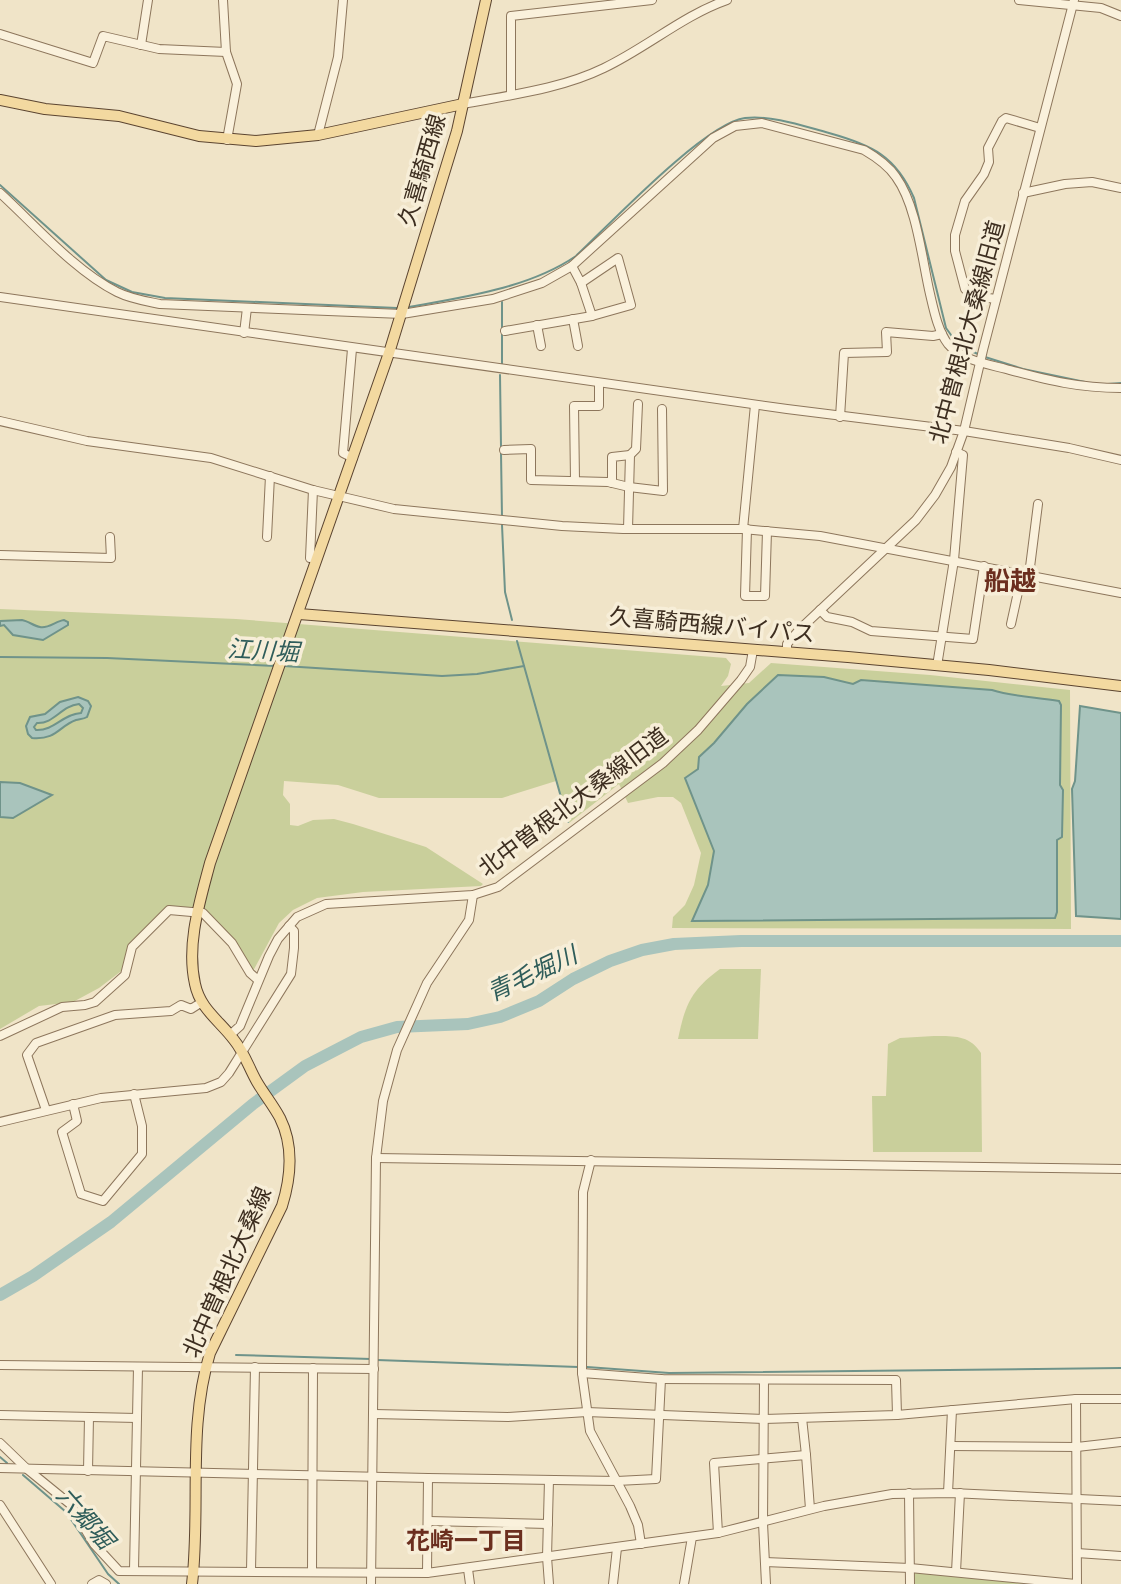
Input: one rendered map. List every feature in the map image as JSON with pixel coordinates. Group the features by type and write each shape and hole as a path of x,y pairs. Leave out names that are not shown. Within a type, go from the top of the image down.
{"main road":[{"path":"463,104 486,0"},
{"name":"久喜騎西線","path":"0,100 46,109 119,116 199,136 227,140 276,140 318,135 463,104 389,353 299,614"},
{"name":"久喜騎西線バイパス","path":"299,614 937,666 1121,687"},
{"name":"北中曽根北大桑線","path":"192,1584 197,1411 206,1366 221,1329 273,1226 289,1184 288,1140 283,1124 259,1086 241,1050 213,1019 202,1002 195,986 193,942 210,863 299,614"}],"street":[{"path":"141,45 148,0"},
{"path":"223,0 226,52 237,84 227,140"},
{"path":"318,135 338,57 343,0"},
{"path":"512,94 511,16 652,0"},
{"path":"463,104 562,83 601,70 727,0"},
{"path":"1019,0 1074,2 1121,16"},
{"name":"北中曽根北大桑線旧道","path":"787,653 787,645 792,637 888,547 935,495 956,452 964,431 1074,2"},
{"path":"0,34 93,63 103,36 159,49 226,52"},
{"path":"996,299 973,296 965,289 954,251 955,234 965,201 989,162 988,148 1002,121 1006,118 1040,128"},
{"path":"0,193 90,274 117,292 160,304 247,308 403,308 493,299 542,283 572,266 713,138 734,126 762,123 864,150 888,167 904,190 914,221 934,312 950,347 980,362 1052,382 1121,388"},
{"path":"1023,193 1065,184 1092,182 1121,188"},
{"path":"505,331 592,316 631,305 618,258 581,283"},
{"path":"572,266 592,316"},
{"path":"0,297 840,417 964,431 1069,448 1121,460"},
{"path":"244,333 247,308"},
{"path":"573,319 578,346"},
{"path":"537,325 541,346"},
{"path":"840,417 844,354 887,352 886,332 933,337 942,334"},
{"path":"352,349 343,453 353,458"},
{"path":"575,481 574,406 599,405 599,383"},
{"path":"612,483 611,457 629,455 636,449 638,404"},
{"path":"755,405 745,529 745,596 765,596 767,531"},
{"path":"504,450 531,449 531,480 612,483 663,491 662,409"},
{"path":"0,421 87,441 197,455 313,490 394,509 442,516 562,526 745,529 820,536 1121,593"},
{"path":"937,666 954,560 963,456 956,452"},
{"path":"628,528 629,455"},
{"path":"267,537 270,476"},
{"path":"310,558 313,490"},
{"path":"1011,624 1026,574 1038,504"},
{"path":"0,555 111,558 110,537"},
{"path":"820,610 827,617 852,622 871,631 973,639 984,566"},
{"name":"北中曽根北大桑線旧道","path":"230,1035 240,1026 278,939 297,917 326,904 473,895 498,887 663,763 698,730 741,680 750,667 753,650"},
{"path":"372,1584 376,1158 383,1101 410,1016 438,963 469,920 473,895"},
{"path":"0,1036 62,1007 95,1002 125,975 131,947 169,910 198,911 212,922 232,943 250,973 258,980"},
{"path":"0,1122 73,1104 134,1094 211,1087 225,1078 291,974 295,948 294,931 289,926"},
{"path":"46,1110 27,1055 36,1043 115,1015 171,1011 181,1005 191,1009 202,1002"},
{"path":"73,1104 77,1121 62,1132 81,1194 103,1201 142,1154 142,1126 134,1094"},
{"path":"376,1158 1121,1169"},
{"path":"591,1160 583,1192 582,1373 587,1412 590,1431 638,1525 641,1544"},
{"path":"0,1365 374,1369"},
{"path":"134,1570 138,1367"},
{"path":"251,1571 255,1367"},
{"path":"312,1572 313,1368"},
{"path":"582,1373 661,1379 896,1380 897,1415"},
{"path":"0,1468 428,1478 617,1481 656,1479 661,1379"},
{"path":"764,1380 763,1523 766,1584"},
{"path":"374,1414 508,1417 565,1411 764,1419 897,1415 1076,1399 1121,1399"},
{"path":"765,1562 910,1568 1076,1584 1076,1399"},
{"path":"948,1493 952,1410"},
{"path":"0,1415 136,1418"},
{"path":"88,1471 89,1417"},
{"path":"802,1418 810,1509"},
{"path":"951,1446 1077,1447 1121,1442"},
{"path":"0,1443 70,1504 94,1544 115,1569 134,1570 428,1573 718,1534 810,1509 864,1498 909,1493 1121,1501"},
{"path":"718,1534 714,1463 806,1455"},
{"path":"428,1478 428,1573"},
{"path":"549,1480 549,1584"},
{"path":"909,1493 910,1584"},
{"path":"956,1572 960,1493"},
{"path":"0,1505 51,1584"},
{"path":"429,1521 548,1524"},
{"path":"684,1584 692,1537"},
{"path":"613,1584 617,1548"},
{"path":"1077,1553 1121,1556"},
{"path":"468,1569 470,1584"},
{"path":"413,1574 413,1584"}],"green space":[{"path":"0,609 236,619 726,658 731,664 728,676 721,686 749,683 771,663 930,675 1070,690 1071,929 672,928 673,917 685,905 694,885 701,853 681,803 673,797 628,803 619,784 569,823 556,781 502,798 379,798 338,785 284,781 283,795 290,804 290,825 334,819 353,824 426,847 483,884 363,892 317,898 293,910 279,923 253,971 238,945 206,910 168,907 129,945 124,969 99,988 73,1002 39,1006 0,1029"},
{"path":"720,969 761,969 758,1039 678,1039 691,999 702,984"},
{"path":"934,1036 966,1040 981,1053 982,1152 873,1152 872,1096 886,1096 888,1044 900,1038"},
{"path":"916,1571 1044,1584 913,1584 913,1573"}],"water":[{"path":"22,620 40,627 64,620 68,625 43,640 13,635 4,625 0,626 0,621"},
{"path":"778,675 824,677 853,684 861,680 992,690 1059,701 1060,785 1063,790 1062,837 1057,840 1055,918 692,921 708,885 714,851 685,778 698,769 699,757 747,704"},
{"path":"78,697 88,701 91,706 86,718 76,720 47,737 32,738 26,726 30,717 45,714 60,702","holes":["79,704 83,708 81,713 69,716 48,728 36,730 34,727 73,705"]},
{"path":"1080,706 1121,713 1121,919 1076,916 1072,789 1075,781"},
{"path":"0,782 20,783 52,795 13,818 0,817"}],"waterway":[{"path":"409,307 496,290 558,267 576,256 658,177 706,137 728,124 756,117 798,124 858,142 891,162 914,198 946,328 959,346 978,354"},
{"path":"0,185 106,280 132,292 165,298 397,308"},
{"path":"502,302 502,329"},
{"path":"502,334 502,364"},
{"path":"985,357 1023,369 1085,382"},
{"path":"500,375 501,447"},
{"path":"1108,384 1121,383"},
{"path":"501,453 502,517"},
{"path":"502,525 505,592 512,620"},
{"path":"517,641 568,822"},
{"name":"江川堀","path":"0,657 107,658 275,666"},
{"name":"江川堀","path":"284,666 442,676 477,674 524,666"},
{"name":"青毛堀川","path":"0,1295 33,1276 111,1222 253,1104 305,1066 361,1037 397,1027 468,1024 500,1017 539,1001 573,979 610,961 642,950 674,944 741,941 1121,941"},
{"path":"236,1355 371,1359"},
{"path":"377,1360 578,1367"},
{"path":"587,1367 669,1373 1121,1368"},
{"name":"六郷堀","path":"0,1457 7,1463"},
{"name":"六郷堀","path":"23,1475 66,1512 108,1574 119,1584"}],"district":[{"name":"船越","path":"1010,581"},
{"name":"花崎一丁目","path":"466,1541"}]}
